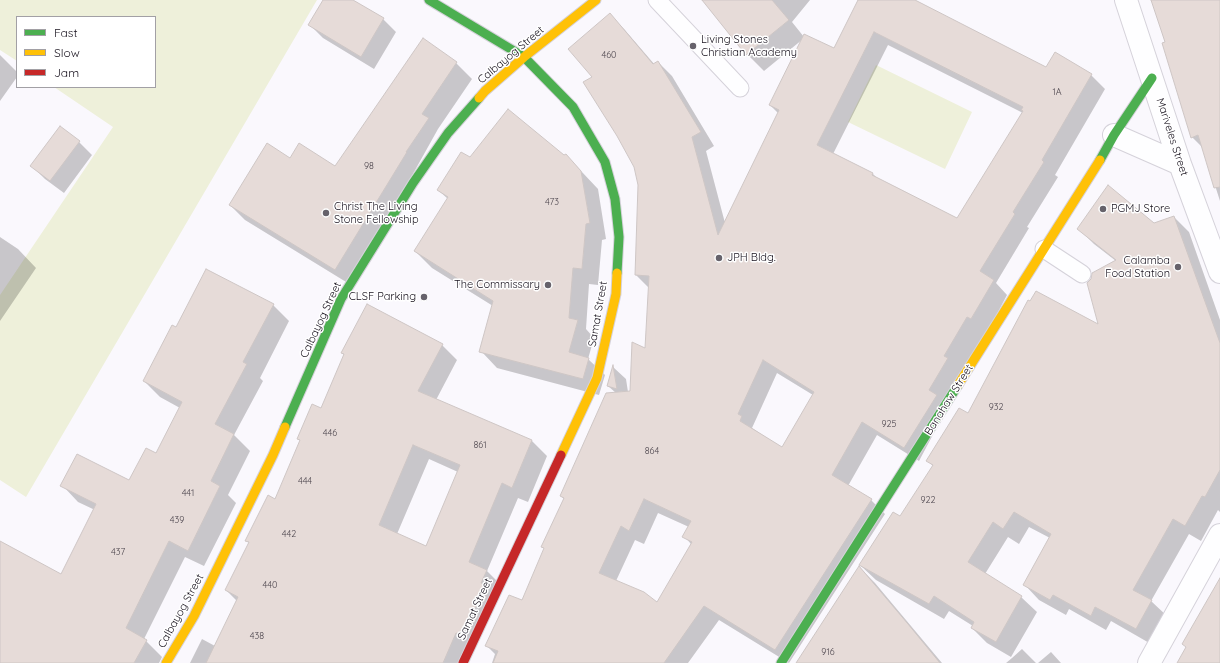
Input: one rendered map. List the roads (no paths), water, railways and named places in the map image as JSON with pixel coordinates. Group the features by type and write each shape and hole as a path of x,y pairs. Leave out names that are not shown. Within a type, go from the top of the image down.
{"street":[{"name":"Samat Street","path":"429,0 524,57 573,107 605,162 615,199 619,237 616,294 610,327 597,378 463,663"},
{"name":"Calbayog Street","path":"166,663 194,616 273,455 341,298 413,183 448,134 485,91 524,57 596,0"},
{"name":"Mariveles Street","path":"1126,0 1180,164 1220,272"},
{"name":"Banahaw Street","path":"781,663 890,494 1114,135 1152,78"},
{"path":"1114,135 1180,164"},
{"path":"1149,663 1220,535"}],"lane":[{"path":"657,0 740,88"},
{"path":"1044,249 1082,274"}],"place":[{"name":"Living Stones Christian Academy","path":"693,46"},
{"name":"PGMJ Store","path":"1103,209"},
{"name":"Christ The Living Stone Fellowship","path":"326,213"},
{"name":"JPH Bldg.","path":"719,258"},
{"name":"Calamba Food Station","path":"1178,267"},
{"name":"The Commissary","path":"548,285"},
{"name":"CLSF Parking","path":"424,297"}]}
